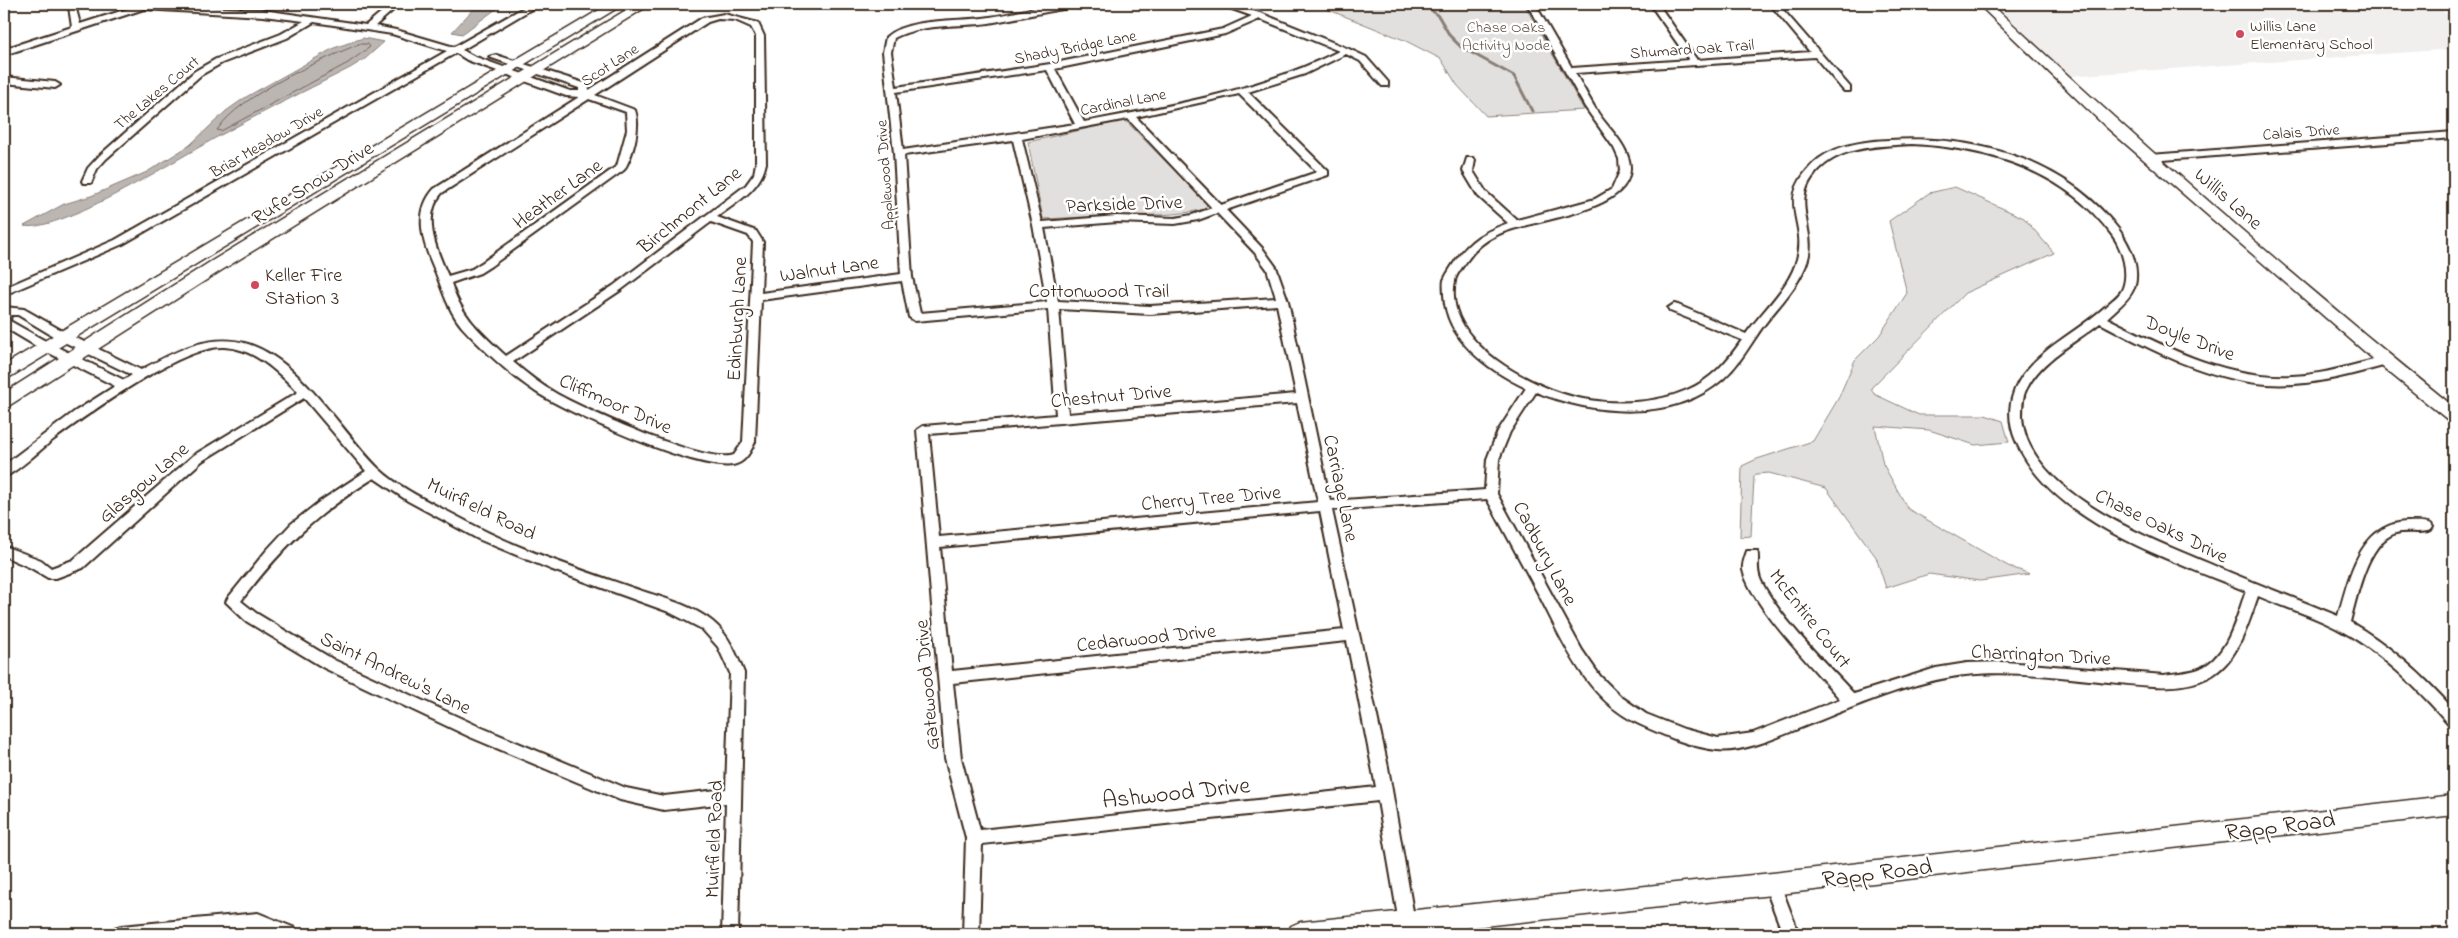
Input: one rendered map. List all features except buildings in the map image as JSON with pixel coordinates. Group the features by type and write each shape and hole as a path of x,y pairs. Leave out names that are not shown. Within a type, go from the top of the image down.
{"street":[{"path":"264,13 275,4"},
{"path":"369,27 396,4"},
{"name":"Briar Meadow Drive","path":"4,292 119,242 459,52 536,4"},
{"name":"Rufe Snow Drive","path":"4,401 519,71 618,4"},
{"name":"Rufe Snow Drive","path":"4,373 62,336 519,71 645,4"},
{"name":"Applewood Drive","path":"916,317 907,277 899,153 887,44 890,37 895,33 912,28 989,20 1073,4"},
{"path":"1222,4 1260,16 1363,59 1385,84"},
{"name":"Chase Oaks Drive","path":"1531,4 1599,122 1622,152 1625,162 1624,178 1615,192 1594,205 1514,223 1488,234 1460,258 1449,284 1451,308 1456,325 1471,345 1493,364 1532,388 1576,402 1603,406 1628,406 1670,401 1702,388 1727,371 1800,268 1804,254 1798,215 1798,200 1802,186 1820,162 1847,149 1887,142 1952,144 1975,148 2014,160 2050,176 2076,192 2103,215 2123,243 2127,254 2130,278 2127,291 2101,319 2043,362 2022,385 2017,398 2016,425 2021,440 2047,478 2085,511 2144,542 2342,625 2398,662 2423,685 2454,720"},
{"path":"1654,4 1695,63"},
{"path":"1774,4 1847,89"},
{"name":"Willis Lane","path":"1984,4 2067,84 2150,158 2386,361 2454,416"},
{"name":"Heather Lane","path":"4,52 148,5 264,13 369,27 459,52 470,58 584,86 586,94"},
{"path":"72,9 76,27"},
{"name":"Scot Lane","path":"520,140 586,94 705,20 717,16"},
{"name":"Birchmont Lane","path":"506,361 617,288 750,187 759,174 761,163 759,29 748,22 717,16"},
{"name":"Shady Bridge Lane","path":"892,90 1050,67 1225,31 1260,16"},
{"name":"The Lakes Court","path":"87,180 93,168 103,157 198,73 219,61 284,36 313,19"},
{"name":"Cardinal Lane","path":"899,153 1017,138 1242,92 1318,66 1346,51"},
{"name":"Shumard Oak Trail","path":"1570,72 1817,54"},
{"path":"1050,67 1081,125"},
{"name":"Heather Lane","path":"444,281 476,271 487,264 621,168 625,160 633,114 622,106 586,94 569,94 519,71"},
{"path":"4,80 55,85"},
{"name":"Parkside Drive","path":"1038,224 1100,220 1175,221 1219,209 1324,173 1242,92"},
{"name":"Carriage Lane","path":"1130,116 1259,250 1272,269 1282,301 1326,506 1384,793 1407,922"},
{"name":"Calais Drive","path":"2150,158 2454,135"},
{"path":"1017,138 1038,224 1053,305 1062,418"},
{"name":"Cliffmoor Drive","path":"520,140 438,191 427,205 428,236 433,258 444,281 449,300 466,324 506,361 550,395 585,412 682,452 702,458 729,462 736,460 744,452"},
{"path":"1470,160 1468,171 1482,194 1514,223"},
{"name":"Edinburgh Lane","path":"711,218 752,233 756,236 758,242 749,442 744,452"},
{"name":"Walnut Lane","path":"757,297 907,277"},
{"name":"Cottonwood Trail","path":"916,317 1074,304 1150,310 1282,301"},
{"path":"1674,308 1749,340"},
{"path":"125,386 45,346 4,322 5,312 20,312 86,349 142,375"},
{"name":"Doyle Drive","path":"2101,319 2180,358 2205,367 2247,377 2299,380 2386,361"},
{"name":"Muirfield Road","path":"4,472 33,447 168,359 194,347 225,343 239,346 258,354 292,377 374,472 439,513 505,546 701,620 726,644 737,672 730,934"},
{"name":"Cadbury Lane","path":"1532,388 1504,431 1493,459 1491,494 1578,654 1595,680 1615,700 1641,718"},
{"name":"Glasgow Lane","path":"4,550 36,564 48,573 65,570 78,564 198,458 306,392"},
{"name":"Chestnut Drive","path":"923,430 1302,398"},
{"name":"Gatewood Drive","path":"923,430 944,678 953,758 974,838 971,934"},
{"name":"Saint Andrew's Lane","path":"374,472 336,496 296,528 274,550 233,602 251,617 329,664 594,783 625,795 664,803 735,795"},
{"name":"Cherry Tree Drive","path":"934,543 1326,506 1491,494"},
{"path":"2342,625 2362,561 2377,536 2394,528 2426,527"},
{"name":"McEntire Court","path":"1752,555 1750,569 1757,586 1785,624 1851,701"},
{"name":"Charrington Drive","path":"1641,718 1682,735 1718,744 1754,739 1851,701 1936,674 1967,669 2005,668 2164,681 2184,678 2206,672 2228,653 2254,589"},
{"name":"Cedarwood Drive","path":"944,678 1351,635"},
{"name":"Ashwood Drive","path":"974,838 1384,793"},
{"name":"Rapp Road","path":"1300,934 1772,884 2454,805"},
{"path":"1772,884 1791,934"},
{"path":"121,934 258,921 289,934"}],"shaded area":[{"name":"Willis Lane Elementary School","path":"1995,4 2431,4 2454,19 2454,49 2069,76"}],"green space":[{"name":"Chase Oaks Activity Node","path":"1314,4 1524,4 1584,110 1486,116 1457,85 1441,59 1404,40"},
{"path":"1125,120 1207,204 1205,209 1163,215 1043,219 1028,142"},
{"path":"1955,187 2024,218 2054,253 1965,293 1871,388 1874,394 1919,415 1985,415 2003,421 2009,442 1975,445 1929,430 1875,426 1883,464 1908,509 2008,566 2030,574 1980,581 1929,574 1886,588 1876,557 1826,488 1769,473 1756,474 1754,477 1751,536 1740,537 1742,466 1757,459 1813,441 1838,399 1855,360 1879,336 1907,293 1889,221 1929,193"}],"water":[{"path":"478,4 503,4 462,34 452,32"},
{"path":"363,38 384,42 365,59 350,68 273,107 110,197 60,219 40,225 24,226 64,204 91,196 147,172 190,145 226,111 246,97 334,48"}],"waterway":[{"path":"1425,4 1439,17 1450,36 1461,47 1514,76 1532,111"}],"place":[{"name":"Willis Lane Elementary School","path":"2240,34"},
{"name":"Keller Fire Station 3","path":"255,285"}]}
